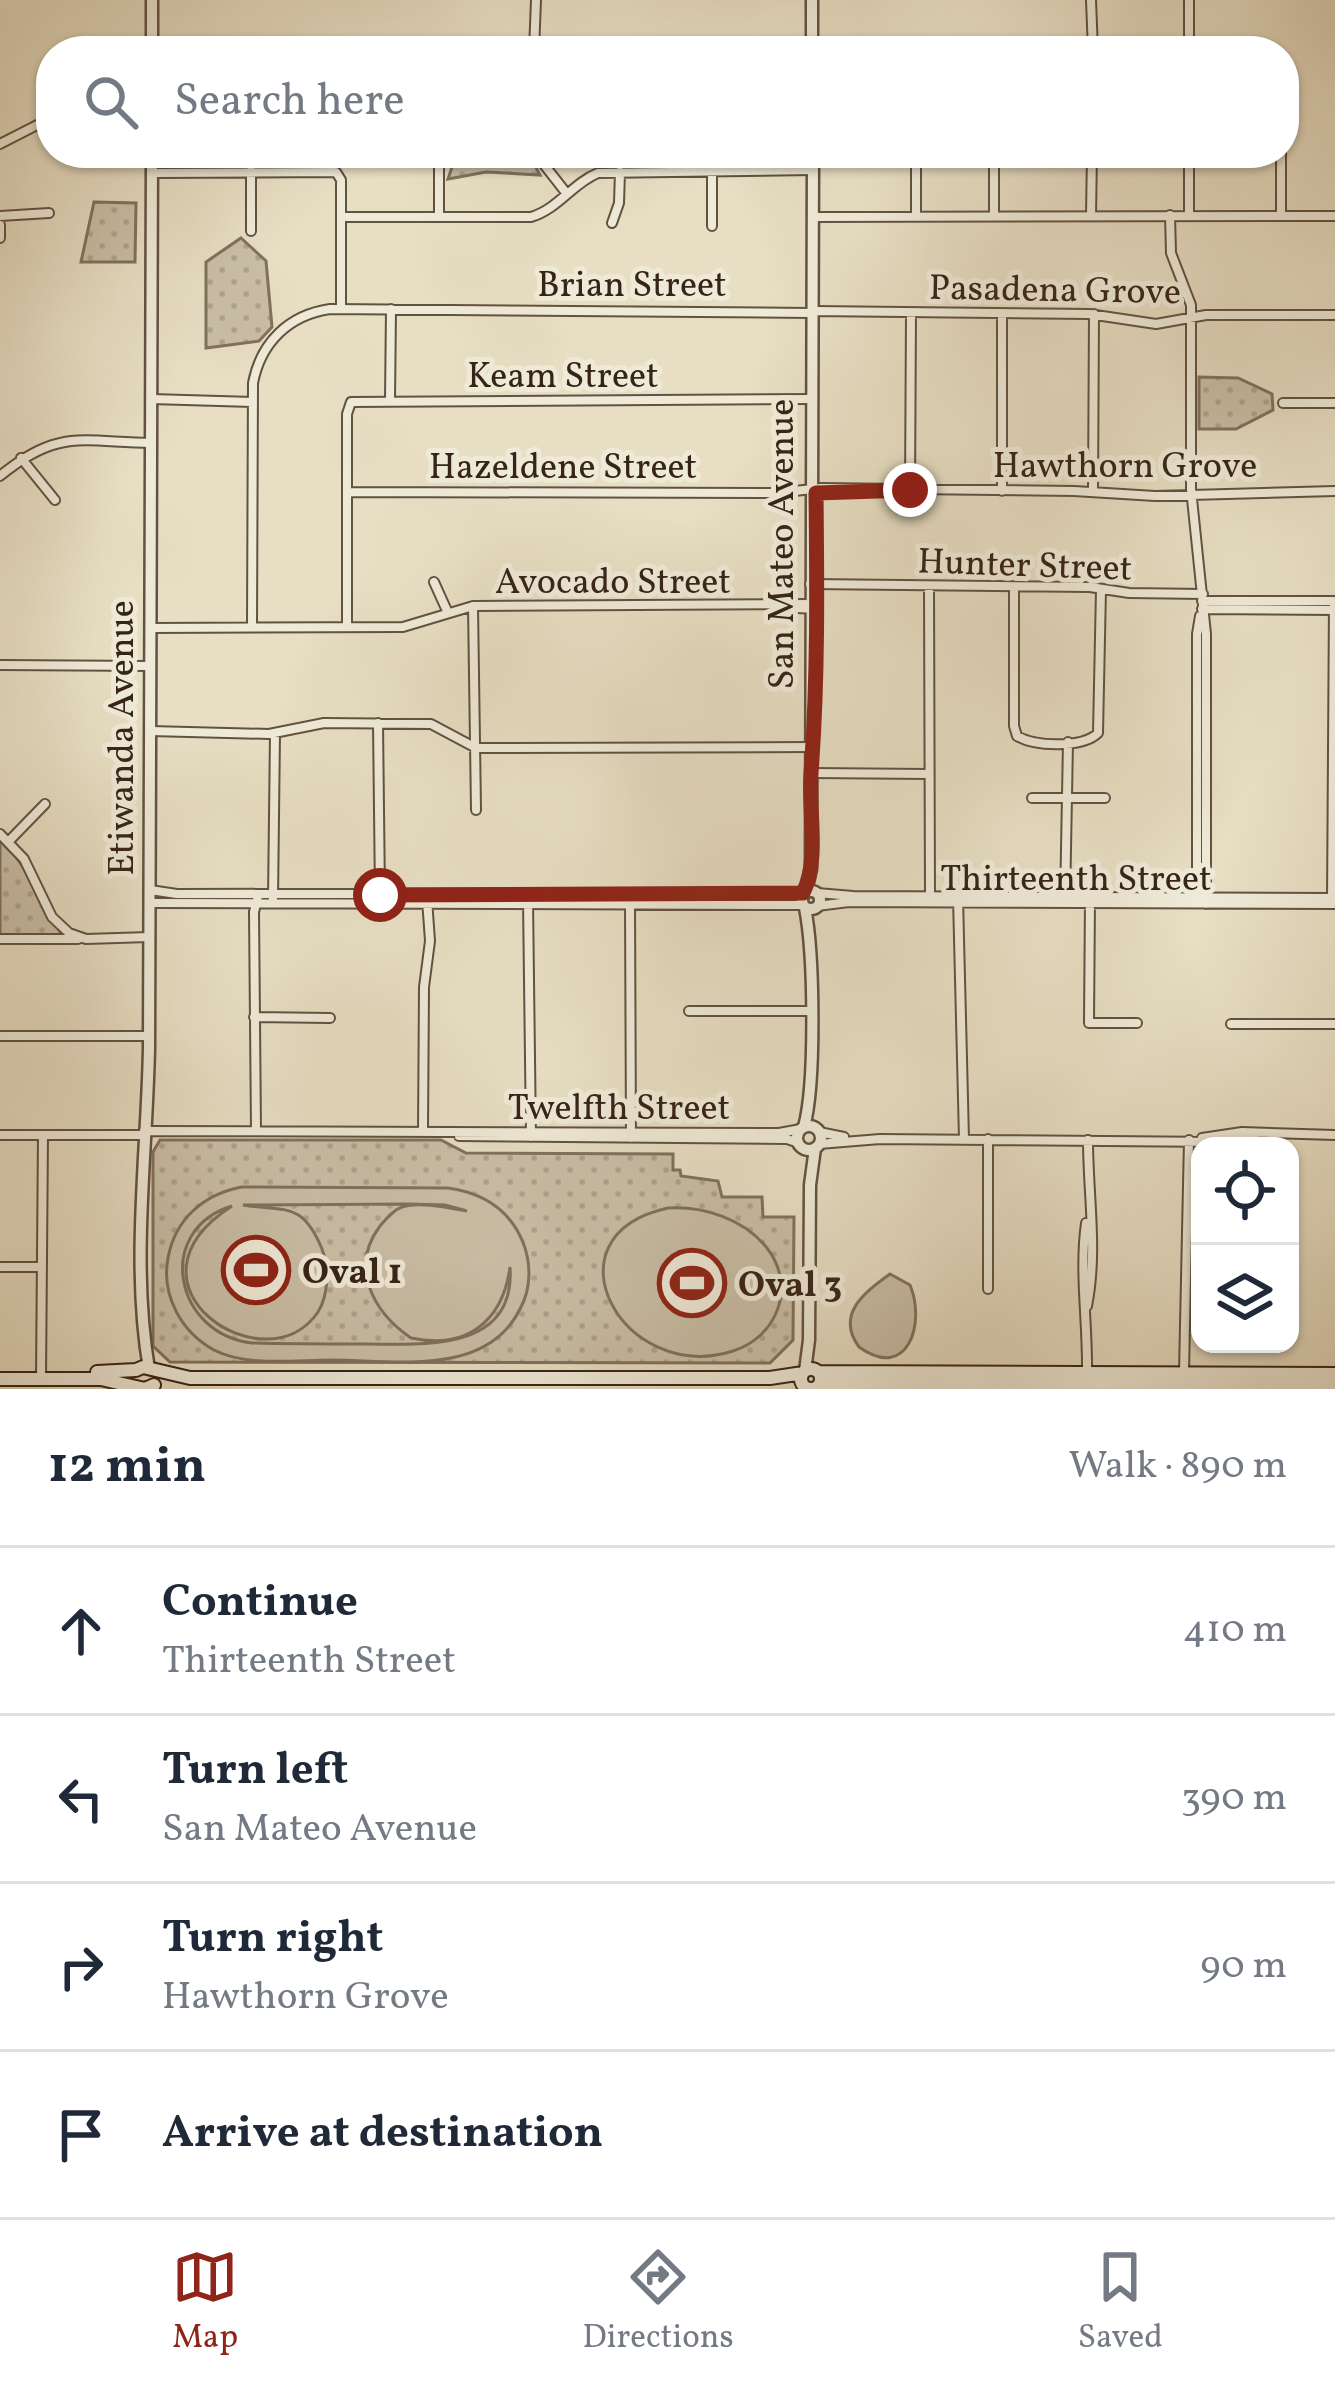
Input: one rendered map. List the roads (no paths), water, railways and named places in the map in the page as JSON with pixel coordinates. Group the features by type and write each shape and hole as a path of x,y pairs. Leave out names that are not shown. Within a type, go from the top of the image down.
{"main road":[{"path":"1064,1384 1087,1374 1184,1374 1200,1384 1335,1375"},
{"path":"0,1375 530,1384 770,1378 1335,1387"}],"street":[{"path":"814,0 814,36"},
{"path":"1190,2 1190,36"},
{"path":"152,36 153,3"},
{"path":"534,3 534,36"},
{"path":"1092,3 1093,36"},
{"path":"0,144 36,126"},
{"path":"439,168 440,218"},
{"path":"546,168 567,195"},
{"name":"San Mateo Avenue","path":"811,1381 813,168"},
{"path":"916,168 916,215"},
{"path":"994,168 994,215"},
{"path":"1091,216 1092,168"},
{"path":"1189,168 1189,216"},
{"path":"1281,168 1281,216"},
{"path":"152,170 336,172 341,180 340,309 302,316 271,340 255,373 252,627"},
{"name":"Etiwanda Avenue","path":"145,1380 152,170"},
{"path":"251,171 251,231"},
{"path":"612,223 619,202 620,171"},
{"path":"341,217 531,217 593,175 620,171 813,173"},
{"path":"712,172 712,226"},
{"path":"0,238 0,220 50,213"},
{"path":"812,214 1335,216"},
{"path":"1169,215 1171,253 1190,300 1192,318 1193,494 1206,634 1202,901"},
{"name":"Brian Street","path":"340,309 812,311"},
{"path":"390,400 391,309"},
{"name":"Pasadena Grove","path":"812,311 1094,314 1167,324 1212,314 1335,315"},
{"path":"910,490 911,314"},
{"path":"1002,314 1002,491"},
{"path":"1094,314 1094,492"},
{"name":"Keam Street","path":"348,492 350,403 814,401"},
{"path":"152,402 253,402"},
{"path":"1283,403 1335,403"},
{"path":"0,476 21,458 53,442 151,440"},
{"path":"21,458 55,500"},
{"name":"Hawthorn Grove","path":"813,491 1335,491"},
{"name":"Hazeldene Street","path":"348,492 813,491"},
{"path":"347,627 348,492"},
{"name":"Avocado Street","path":"434,582 448,613"},
{"name":"Hunter Street","path":"813,586 1101,589 1202,601 1334,605"},
{"path":"928,900 929,586"},
{"path":"1014,586 1015,731 1027,742 1091,741 1098,733 1101,589"},
{"path":"1334,605 1334,901"},
{"path":"472,606 476,810"},
{"name":"Avocado Street","path":"151,626 412,626 472,606 813,607"},
{"path":"0,665 151,666"},
{"path":"150,734 275,733 324,723 378,723 436,725 476,748 812,749"},
{"path":"377,898 378,723"},
{"path":"275,733 276,898"},
{"path":"1067,900 1068,742"},
{"path":"811,773 929,774"},
{"path":"1032,798 1106,798"},
{"path":"8,842 45,804"},
{"path":"0,834 30,868 52,917 69,933 86,939"},
{"name":"Thirteenth Street","path":"150,897 1334,901"},
{"path":"254,897 254,1131"},
{"path":"423,1131 424,987 431,898"},
{"path":"531,1136 532,898"},
{"path":"631,1136 632,899"},
{"path":"961,1139 962,900"},
{"path":"1090,900 1089,1023 1137,1023"},
{"path":"0,938 149,939"},
{"path":"689,1011 810,1011"},
{"path":"254,1017 330,1018"},
{"path":"1231,1024 1335,1024"},
{"path":"0,1036 149,1036"},
{"name":"Twelfth Street","path":"0,1135 437,1131 464,1137 1088,1140 1189,1140 1242,1132 1335,1135"},
{"path":"42,1374 43,1135"},
{"path":"988,1139 988,1289"},
{"path":"1087,1374 1088,1306 1083,1273 1088,1140"},
{"path":"1184,1374 1189,1140"},
{"path":"0,1267 42,1267"},
{"path":"1335,1375 1335,1387"}],"place":[{"name":"Oval 1","path":"256,1270"},
{"name":"Oval 3","path":"692,1283"}]}
